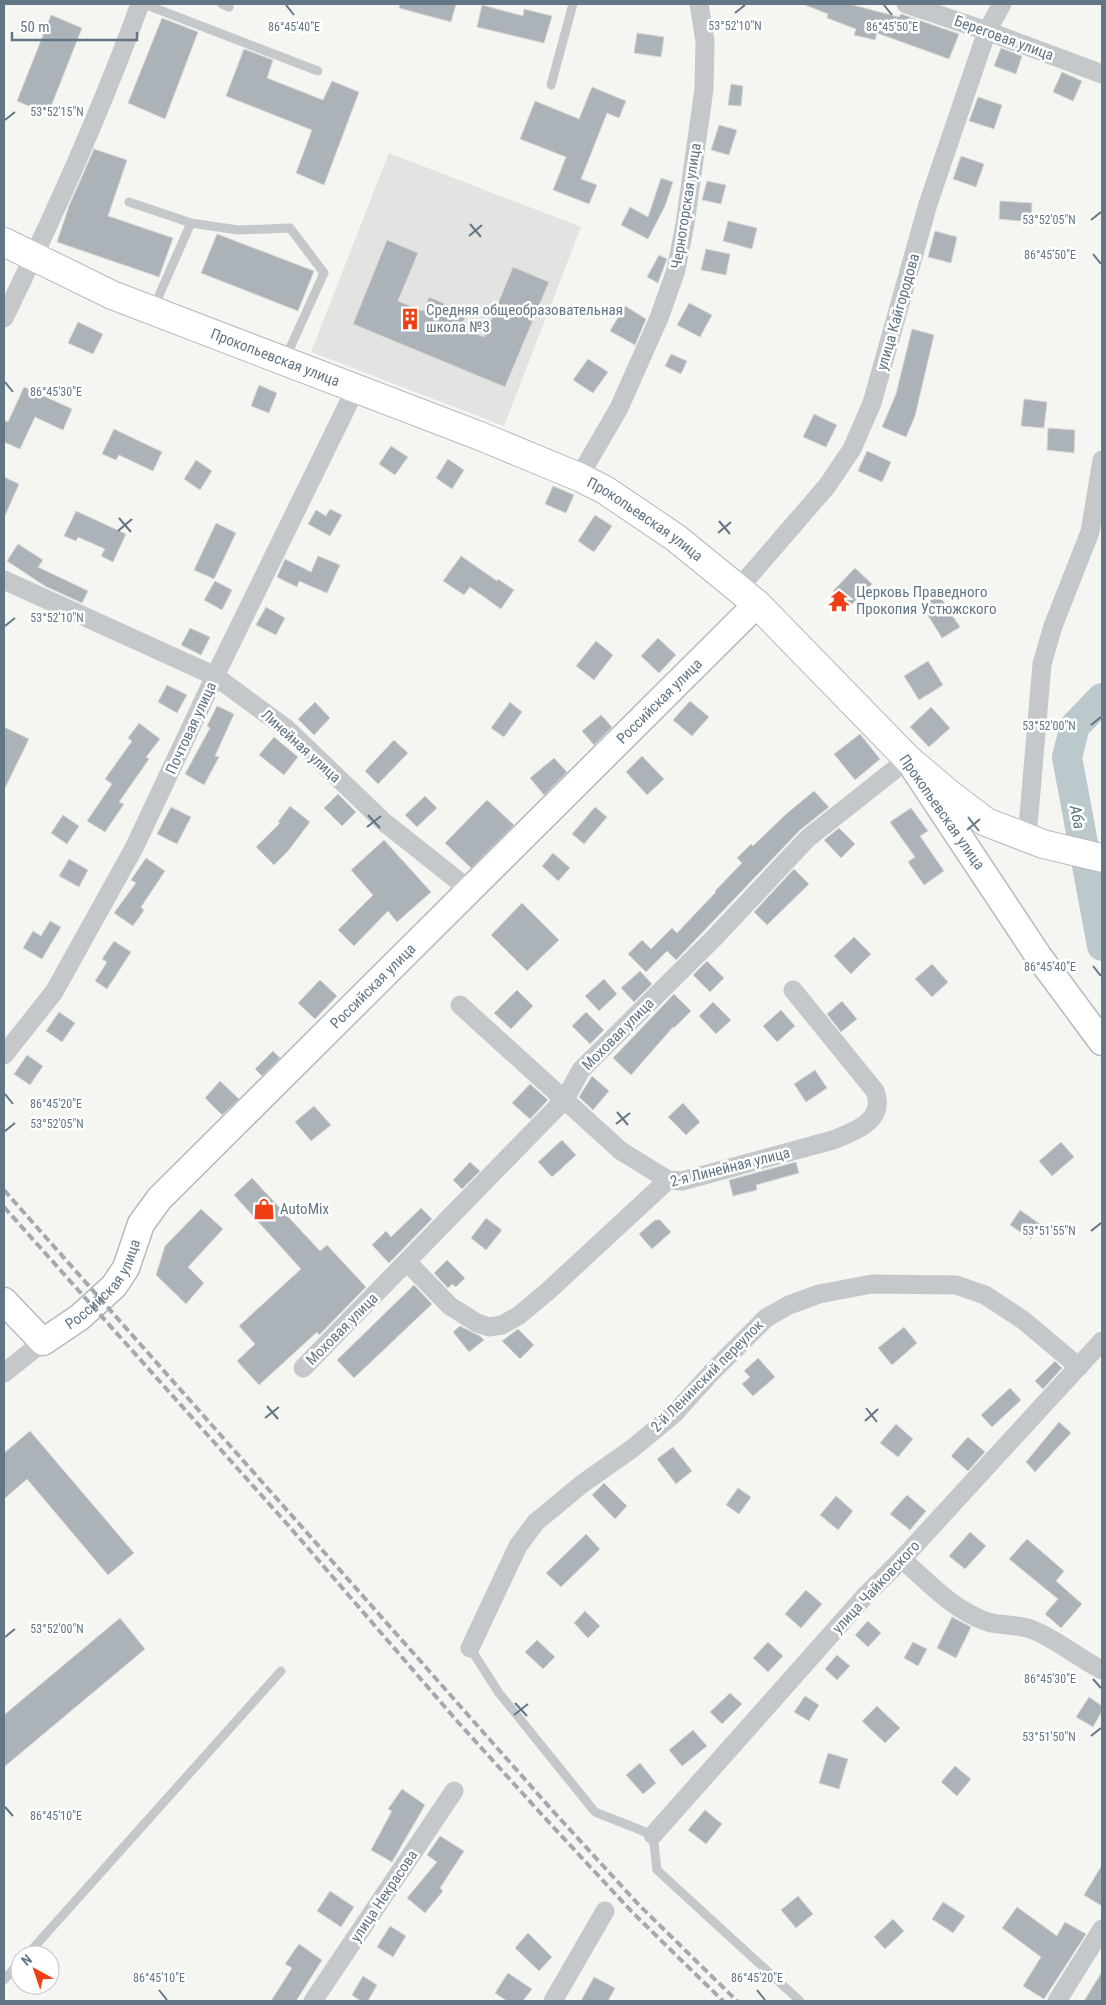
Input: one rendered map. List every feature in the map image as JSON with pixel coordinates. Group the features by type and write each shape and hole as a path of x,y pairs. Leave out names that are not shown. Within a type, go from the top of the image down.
{"main road":[{"name":"Прокопьевская улица","path":"4,242 112,295 356,388 579,477 605,490 676,538 748,597 908,759 1039,957 1102,1042"},
{"name":"Российская улица","path":"43,1342 80,1317 114,1286 126,1268 141,1224 159,1199 471,891 748,597"},
{"path":"908,759 986,822 1035,841 1102,858"},
{"path":"4,1302 43,1342"}],"street":[{"path":"4,318 34,257 118,64 140,4"},
{"name":"Черногорская улица","path":"579,477 619,408 660,318 676,270 685,224 704,90 705,41 699,4"},
{"name":"Береговая улица","path":"906,4 987,31 1102,74"},
{"name":"улица Кайгородова","path":"748,597 852,449 872,403 928,204 987,31 1002,4"},
{"name":"Почтовая улица","path":"4,1054 54,992 134,848 215,676 356,388"},
{"path":"1035,841 1042,664 1053,626 1090,532 1102,460"},
{"name":"Линейная улица","path":"4,580 215,676 287,729 384,822 471,891"},
{"name":"Моховая улица","path":"304,1368 408,1263 565,1099 581,1070 714,938 808,838 908,759"},
{"name":"2-я Линейная улица","path":"408,1263 450,1306 477,1323 489,1327 502,1325 518,1316 546,1292 668,1180 682,1181 834,1140 853,1132 868,1122 877,1112 879,1100 875,1091 793,990"},
{"path":"460,1005 621,1151 668,1180"},
{"name":"2-й Ленинский переулок","path":"470,1648 518,1546 536,1522 582,1484 633,1448 674,1414 712,1372 766,1318 789,1305 819,1294 872,1284 956,1285 985,1296 1023,1320 1079,1367"},
{"name":"Российская улица","path":"4,1373 43,1342"},
{"name":"улица Чайковского","path":"653,1835 865,1596 902,1559 1102,1342"},
{"path":"902,1559 942,1595 966,1611 988,1622 1031,1629 1052,1639 1102,1670"},
{"name":"улица Некрасова","path":"313,2001 454,1791"},
{"path":"553,2001 605,1911"},
{"path":"1057,2001 1102,1929"}],"lane":[{"path":"144,4 318,71"},
{"path":"551,85 573,4"},
{"path":"129,202 190,223 238,230 290,228 324,273 284,361"},
{"path":"152,311 190,223"},
{"path":"470,1648 499,1693 596,1812 653,1835 657,1870 800,2001"},
{"path":"36,1945 281,1671"}],"shaded area":[{"path":"389,153 581,227 504,426 311,352"}],"building":[{"path":"400,4 456,4 451,22 399,8"},
{"path":"805,4 849,4 899,17 901,14 959,34 949,59 877,33 875,40 854,35 856,29 827,18 828,14"},
{"path":"482,5 523,16 524,9 552,16 544,43 477,27"},
{"path":"51,15 82,28 48,114 17,101"},
{"path":"162,18 198,32 165,119 128,103"},
{"path":"637,33 664,37 661,57 634,53"},
{"path":"1001,48 1022,56 1016,74 994,66"},
{"path":"244,49 273,60 267,78 323,100 332,81 359,92 324,185 296,173 312,130 226,96"},
{"path":"1062,72 1082,81 1073,101 1053,92"},
{"path":"731,84 743,86 741,106 728,105"},
{"path":"592,87 626,101 619,118 607,113 581,179 597,185 589,204 553,190 566,157 520,139 535,101 579,119"},
{"path":"978,97 1002,105 994,129 969,121"},
{"path":"719,125 737,130 729,155 711,150"},
{"path":"94,149 127,160 108,216 173,238 159,277 57,242 69,206"},
{"path":"961,156 984,164 976,187 953,179"},
{"path":"661,178 673,182 665,206 648,239 621,225 630,207 648,217"},
{"path":"707,181 726,185 721,204 702,200"},
{"path":"1000,201 1032,203 1031,222 999,219"},
{"path":"728,221 757,228 752,249 723,241"},
{"path":"935,231 957,237 951,263 928,257"},
{"path":"217,234 314,271 298,311 201,273"},
{"name":"Средняя общеобразовательная школа №3","path":"387,240 418,253 398,301 423,311 429,297 467,313 461,327 484,337 513,267 549,282 505,387 353,324"},
{"path":"706,249 730,254 726,275 701,270"},
{"path":"659,255 667,259 658,283 647,277"},
{"path":"689,303 712,315 700,337 677,325"},
{"path":"625,306 646,319 635,345 610,331"},
{"path":"78,322 103,334 93,354 68,343"},
{"path":"912,329 934,335 915,416 906,437 882,427 896,394"},
{"path":"671,354 687,361 681,374 665,366"},
{"path":"588,359 608,372 593,393 573,380"},
{"path":"259,385 277,393 269,413 251,406"},
{"path":"24,387 72,409 63,430 35,417 20,449 4,442 4,420 8,422"},
{"path":"1024,399 1047,402 1044,428 1021,426"},
{"path":"814,414 837,425 826,447 803,437"},
{"path":"1048,428 1075,430 1074,453 1047,450"},
{"path":"114,429 162,452 153,471 119,455 116,460 102,454"},
{"path":"391,446 408,457 395,475 379,464"},
{"path":"867,451 891,462 882,482 858,471"},
{"path":"448,459 464,470 452,489 436,478"},
{"path":"196,460 212,471 200,490 184,479"},
{"path":"4,477 19,484 4,518"},
{"path":"553,486 574,495 566,513 545,504"},
{"path":"330,509 342,515 330,536 308,524 316,510 326,516"},
{"path":"76,511 126,534 113,562 101,556 105,549 78,537 76,541 64,536"},
{"path":"595,515 612,526 594,552 578,541"},
{"path":"216,523 236,533 214,579 194,570"},
{"path":"18,544 43,560 38,567 88,591 82,603 45,586 7,561"},
{"path":"318,556 340,565 327,593 299,581 297,587 277,577 285,559 311,572"},
{"path":"461,556 497,581 498,579 514,590 501,609 470,587 464,595 443,581"},
{"path":"855,568 872,584 849,607 833,591"},
{"path":"215,581 232,590 222,610 204,600"},
{"path":"939,595 960,627 942,638 922,606"},
{"path":"266,607 285,618 276,635 256,625"},
{"path":"190,628 210,637 201,655 181,645"},
{"path":"658,638 676,655 659,673 641,656"},
{"path":"596,641 613,655 594,680 576,666"},
{"path":"928,661 943,685 919,700 904,676"},
{"path":"167,685 187,695 177,713 158,702"},
{"path":"690,701 709,717 692,736 673,720"},
{"path":"315,702 330,718 314,735 298,719"},
{"path":"510,702 522,712 504,737 491,728"},
{"path":"217,706 234,714 215,756 219,757 204,785 185,774 210,728 207,726"},
{"path":"931,707 950,728 929,747 910,727"},
{"path":"601,715 612,727 594,745 582,731"},
{"path":"139,723 160,739 146,757 149,759 119,802 124,804 105,832 87,821 112,784 105,779 132,741 128,738"},
{"path":"4,727 29,739 4,790"},
{"path":"860,734 880,759 855,780 834,754"},
{"path":"274,737 298,757 284,775 259,755"},
{"path":"394,740 408,753 378,784 365,771"},
{"path":"642,756 664,779 647,795 626,772"},
{"path":"554,758 567,772 544,795 530,778"},
{"path":"814,791 829,807 800,830 676,960 667,951 646,972 628,954 642,940 651,949 672,928 677,933 742,863 737,858"},
{"path":"338,794 356,812 342,826 324,808"},
{"path":"425,796 437,808 417,827 405,815"},
{"path":"487,800 514,825 471,868 445,843"},
{"path":"290,806 310,822 288,851 274,865 256,847 280,823 278,822"},
{"path":"171,807 191,817 177,844 157,834"},
{"path":"595,807 607,817 584,844 572,834"},
{"path":"911,808 928,831 920,836 944,871 924,885 908,862 915,857 890,822"},
{"path":"63,815 79,826 67,844 51,833"},
{"path":"839,828 855,844 841,858 824,840"},
{"path":"384,840 431,892 397,922 388,911 354,946 338,930 373,895 351,870"},
{"path":"553,853 570,868 558,881 542,866"},
{"path":"146,858 165,871 141,907 144,910 133,926 114,913 136,883 131,880"},
{"path":"69,859 88,870 79,887 59,876"},
{"path":"794,869 809,884 767,925 754,912"},
{"path":"522,903 559,940 527,971 491,935"},
{"path":"50,921 61,927 42,959 23,948 33,931 41,936"},
{"path":"854,937 871,954 851,974 834,956"},
{"path":"114,941 131,952 107,989 95,981 107,962 102,959"},
{"path":"707,961 724,978 710,992 693,975"},
{"path":"932,964 948,982 932,997 915,979"},
{"path":"640,971 652,984 634,1002 621,988"},
{"path":"604,979 617,994 599,1011 585,996"},
{"path":"320,980 337,996 315,1019 298,1003"},
{"path":"517,990 533,1006 511,1029 494,1013"},
{"path":"674,994 691,1011 673,1027 631,1075 613,1058"},
{"path":"842,1001 857,1019 841,1032 827,1014"},
{"path":"713,1002 731,1020 716,1034 699,1016"},
{"path":"781,1010 795,1026 777,1042 763,1026"},
{"path":"59,1012 75,1023 62,1042 46,1031"},
{"path":"586,1012 604,1030 590,1044 572,1026"},
{"path":"273,1051 280,1058 262,1076 255,1069"},
{"path":"27,1055 43,1066 30,1085 14,1074"},
{"path":"815,1070 827,1088 806,1102 794,1084"},
{"path":"592,1076 609,1091 593,1110 579,1097"},
{"path":"220,1081 239,1099 222,1115 205,1098"},
{"path":"530,1084 548,1100 530,1119 512,1103"},
{"path":"683,1103 700,1122 686,1135 668,1117"},
{"path":"314,1106 331,1125 311,1141 295,1122"},
{"path":"562,1140 576,1155 552,1177 538,1162"},
{"path":"1061,1142 1074,1157 1052,1176 1039,1161"},
{"path":"470,1162 480,1171 462,1189 453,1180"},
{"path":"796,1162 799,1173 756,1185 757,1190 733,1196 729,1180"},
{"path":"252,1178 320,1251 327,1245 366,1287 319,1335 317,1332 259,1385 237,1361 255,1344 239,1326 301,1269 234,1195"},
{"path":"421,1208 432,1219 389,1263 372,1245 386,1231 391,1237"},
{"path":"201,1209 223,1229 188,1267 204,1283 186,1304 156,1275 165,1246"},
{"path":"1020,1210 1040,1224 1031,1239 1010,1225"},
{"path":"486,1218 502,1230 486,1250 471,1238"},
{"path":"655,1220 660,1220 671,1232 652,1249 639,1234"},
{"path":"447,1260 465,1278 456,1287 452,1284 448,1288 434,1273"},
{"path":"414,1285 432,1304 354,1378 337,1360"},
{"path":"460,1326 484,1340 469,1352 453,1332"},
{"path":"904,1327 917,1343 892,1365 878,1348"},
{"path":"518,1329 534,1345 520,1359 502,1341"},
{"path":"758,1358 775,1377 753,1396 742,1384 750,1377 744,1371"},
{"path":"1055,1361 1062,1368 1043,1389 1035,1381"},
{"path":"1010,1388 1021,1400 992,1427 981,1415"},
{"path":"1059,1422 1071,1433 1035,1472 1026,1462"},
{"path":"896,1424 913,1439 898,1457 880,1443"},
{"path":"30,1431 134,1553 108,1575 27,1479 4,1499 4,1453"},
{"path":"968,1437 985,1452 968,1471 951,1456"},
{"path":"673,1447 692,1471 676,1484 657,1459"},
{"path":"604,1483 627,1506 615,1519 592,1495"},
{"path":"738,1488 751,1497 739,1514 726,1505"},
{"path":"907,1495 926,1511 910,1530 890,1514"},
{"path":"836,1496 853,1511 838,1530 820,1515"},
{"path":"970,1532 986,1546 965,1569 949,1556"},
{"path":"586,1534 600,1549 561,1587 546,1573"},
{"path":"1027,1539 1064,1571 1056,1581 1082,1604 1061,1628 1045,1614 1058,1599 1009,1559"},
{"path":"806,1590 822,1604 801,1628 785,1614"},
{"path":"585,1611 600,1626 588,1638 574,1623"},
{"path":"952,1617 971,1627 956,1658 937,1648"},
{"path":"120,1618 145,1649 4,1767 4,1715"},
{"path":"868,1621 881,1633 868,1647 855,1635"},
{"path":"537,1640 555,1657 543,1669 525,1652"},
{"path":"768,1642 783,1656 768,1672 753,1658"},
{"path":"913,1642 927,1649 918,1666 904,1658"},
{"path":"837,1655 850,1666 837,1680 825,1669"},
{"path":"730,1693 742,1704 722,1724 710,1712"},
{"path":"805,1696 819,1705 809,1721 794,1712"},
{"path":"1089,1697 1102,1706 1102,1711 1093,1727 1076,1717"},
{"path":"877,1706 900,1728 885,1743 862,1721"},
{"path":"693,1730 707,1746 682,1766 669,1750"},
{"path":"828,1753 848,1759 839,1789 819,1783"},
{"path":"640,1763 656,1783 643,1794 626,1775"},
{"path":"955,1766 971,1779 957,1796 941,1782"},
{"path":"402,1789 425,1805 392,1862 371,1850 392,1811 388,1809"},
{"path":"705,1810 722,1824 706,1844 688,1830"},
{"path":"440,1836 464,1851 440,1888 443,1891 425,1913 407,1898 437,1862 427,1855"},
{"path":"1102,1865 1102,1906 1084,1895"},
{"path":"330,1891 354,1907 341,1927 317,1911"},
{"path":"798,1896 813,1914 796,1928 781,1910"},
{"path":"943,1902 965,1916 953,1933 932,1919"},
{"path":"1017,1907 1057,1936 1065,1922 1086,1934 1044,1999 1023,1986 1041,1957 1002,1928"},
{"path":"893,1919 904,1931 885,1949 874,1937"},
{"path":"390,1926 406,1936 393,1957 377,1947"},
{"path":"528,1933 552,1957 539,1971 515,1948"},
{"path":"299,1944 322,1960 296,2001 271,2001 292,1968 285,1964"},
{"path":"1102,1972 1102,2001 1084,2001"},
{"path":"508,1973 532,1989 523,2001 507,2001 495,1993"},
{"path":"363,1976 377,1985 368,2001 361,2001 352,1995"},
{"path":"594,1977 615,1988 608,2001 581,2001"}],"waterway":[{"name":"Аба","path":"1102,698 1075,726 1067,757 1102,946"}],"railway":[{"path":"4,1190 552,1810 638,1904 737,2001"},
{"path":"4,1207 288,1525 457,1721 632,1912 723,2001"}],"place":[{"name":"Средняя общеобразовательная школа №3","path":"410,319"},
{"name":"Церковь Праведного Прокопия Устюжского","path":"839,601"},
{"name":"AutoMix","path":"264,1209"}]}
